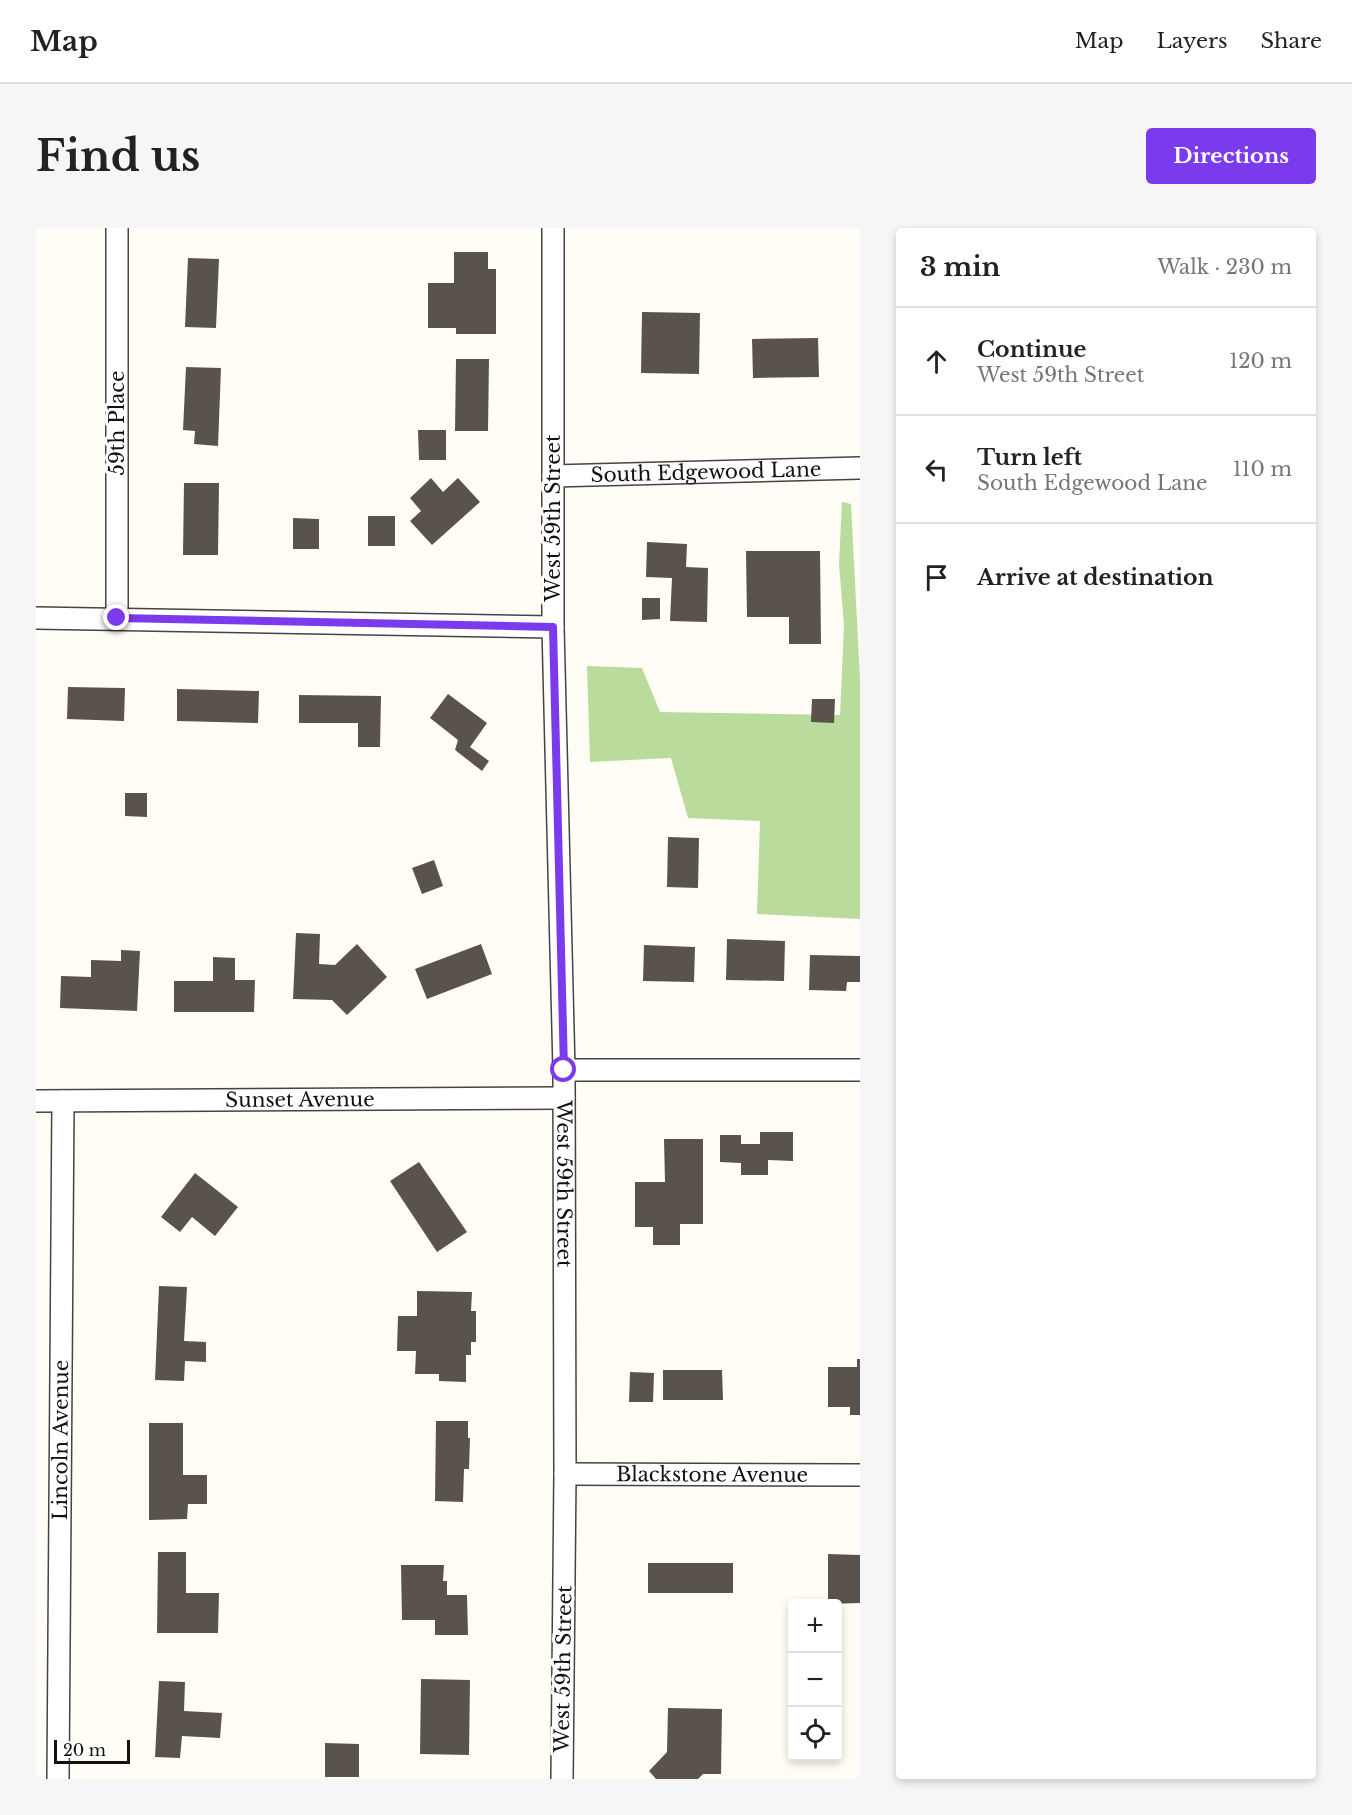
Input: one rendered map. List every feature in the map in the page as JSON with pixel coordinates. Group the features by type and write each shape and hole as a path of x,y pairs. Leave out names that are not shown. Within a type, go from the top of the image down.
{"street":[{"name":"59th Place","path":"117,228 117,618"},
{"name":"West 59th Street","path":"554,228 553,627 564,1070 566,1474 562,1779"},
{"name":"South Edgewood Lane","path":"553,476 860,468"},
{"path":"36,618 553,627"},
{"path":"564,1070 860,1070"},
{"name":"Sunset Avenue","path":"36,1101 564,1098"},
{"name":"Lincoln Avenue","path":"58,1779 63,1101"},
{"name":"Blackstone Avenue","path":"566,1474 860,1475"}],"green space":[{"path":"842,502 851,504 860,679 860,919 757,914 760,821 688,818 671,758 590,762 587,666 642,668 660,712 840,715 844,625 839,564"}],"building":[{"path":"454,252 488,252 488,269 496,269 496,334 456,334 456,328 428,328 428,283 454,283"},
{"path":"188,258 219,259 216,328 185,327"},
{"path":"642,312 700,313 699,374 641,373"},
{"path":"818,338 819,377 753,378 752,339"},
{"path":"456,359 489,359 488,431 455,431"},
{"path":"186,367 221,368 218,446 194,444 195,431 183,430"},
{"path":"418,430 446,430 446,460 419,460"},
{"path":"431,478 443,492 458,478 480,502 432,545 410,521 421,511 410,498"},
{"path":"184,483 219,483 218,555 183,555"},
{"path":"368,516 395,516 395,546 368,546"},
{"path":"293,518 319,519 319,549 293,549"},
{"path":"647,542 687,544 686,567 708,568 707,622 670,621 672,578 646,577"},
{"path":"746,551 820,551 821,644 789,644 789,617 747,617"},
{"path":"642,598 660,598 660,619 642,620"},
{"path":"68,687 125,688 124,721 67,719"},
{"path":"177,689 259,691 258,723 177,721"},
{"path":"448,694 487,723 470,747 489,761 482,771 455,750 458,740 430,718"},
{"path":"299,695 381,696 380,747 358,747 358,723 299,723"},
{"path":"812,699 835,699 834,723 811,722"},
{"path":"125,793 147,793 147,817 125,816"},
{"path":"668,837 699,838 698,888 667,887"},
{"path":"434,860 443,886 422,894 412,868"},
{"path":"296,933 320,934 319,964 335,965 357,944 387,977 347,1015 332,1000 293,999"},
{"path":"727,939 785,941 784,981 726,980"},
{"path":"481,944 492,974 427,999 415,969"},
{"path":"644,945 695,947 694,982 643,981"},
{"path":"121,950 140,951 137,1011 60,1008 61,976 91,977 91,960 121,961"},
{"path":"810,955 860,956 860,982 847,982 846,991 809,990"},
{"path":"213,957 235,958 235,980 255,980 254,1012 174,1012 174,981 213,981"},
{"path":"760,1132 793,1132 793,1161 768,1160 768,1175 741,1175 741,1163 720,1162 720,1135 741,1135 741,1144 760,1144"},
{"path":"664,1139 703,1139 703,1224 680,1224 680,1245 653,1245 653,1227 635,1227 635,1182 665,1182"},
{"path":"419,1162 467,1232 437,1252 390,1181"},
{"path":"195,1173 238,1207 215,1236 192,1217 180,1232 161,1217"},
{"path":"159,1286 187,1287 184,1341 206,1342 206,1362 185,1361 184,1381 155,1380"},
{"path":"417,1291 472,1292 471,1311 476,1311 476,1342 471,1342 471,1355 466,1355 466,1382 439,1381 439,1374 415,1374 416,1351 397,1351 398,1316 417,1316"},
{"path":"857,1359 860,1359 860,1415 850,1415 850,1407 828,1407 828,1367 857,1367"},
{"path":"663,1370 722,1370 723,1400 663,1400"},
{"path":"630,1372 654,1373 653,1402 629,1402"},
{"path":"436,1421 468,1421 469,1469 464,1469 463,1502 435,1501"},
{"path":"149,1423 183,1423 183,1475 207,1475 207,1504 188,1504 187,1519 149,1520"},
{"path":"158,1552 186,1552 186,1593 219,1593 218,1633 157,1633"},
{"path":"828,1554 860,1555 860,1603 842,1604 842,1599 828,1599"},
{"path":"648,1563 733,1563 733,1593 648,1593"},
{"path":"401,1565 444,1565 443,1581 447,1581 447,1595 467,1595 468,1635 435,1635 435,1620 402,1620"},
{"path":"421,1679 470,1680 469,1755 420,1754"},
{"path":"159,1681 185,1682 184,1711 222,1713 220,1738 182,1736 180,1758 155,1757"},
{"path":"668,1708 722,1709 721,1774 703,1774 698,1779 656,1779 649,1771 667,1752"},
{"path":"325,1743 359,1744 359,1777 325,1777"}],"route":[{"path":"117,618 553,627 564,1070"}]}
